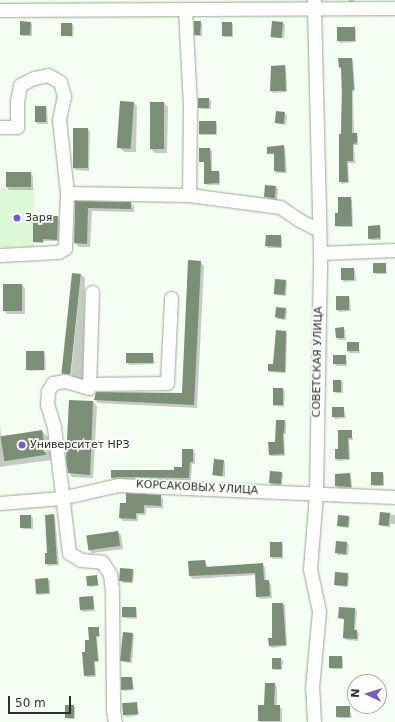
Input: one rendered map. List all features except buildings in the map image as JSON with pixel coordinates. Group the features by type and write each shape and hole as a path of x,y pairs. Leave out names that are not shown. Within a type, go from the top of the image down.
{"street":[{"path":"0,10 185,10 314,4 395,8"},
{"name":"СОВЕТСКАЯ УЛИЦА","path":"314,4 320,253 316,494 310,568 319,611 312,688 314,722"},
{"path":"185,10 190,104 189,195"},
{"path":"0,127 17,126 17,101 20,86 34,78 48,75 60,82 64,96 59,120 67,193 65,248 58,252 0,255"},
{"path":"67,193 189,195 280,207 299,220 319,230"},
{"path":"320,253 395,250"},
{"path":"92,292 89,388 66,381 53,383 48,391 48,404 54,427 61,498 69,553 81,560 102,562 110,574 112,590 113,710 115,722"},
{"path":"89,384 167,383 171,298"},
{"name":"КОРСАКОВЫХ УЛИЦА","path":"0,503 61,498 118,485 395,497"}],"shaded area":[{"name":"Заря","path":"0,188 34,188 34,247 0,247"}],"place":[{"name":"Заря","path":"17,218"},
{"name":"Университет НРЗ","path":"22,445"}]}
